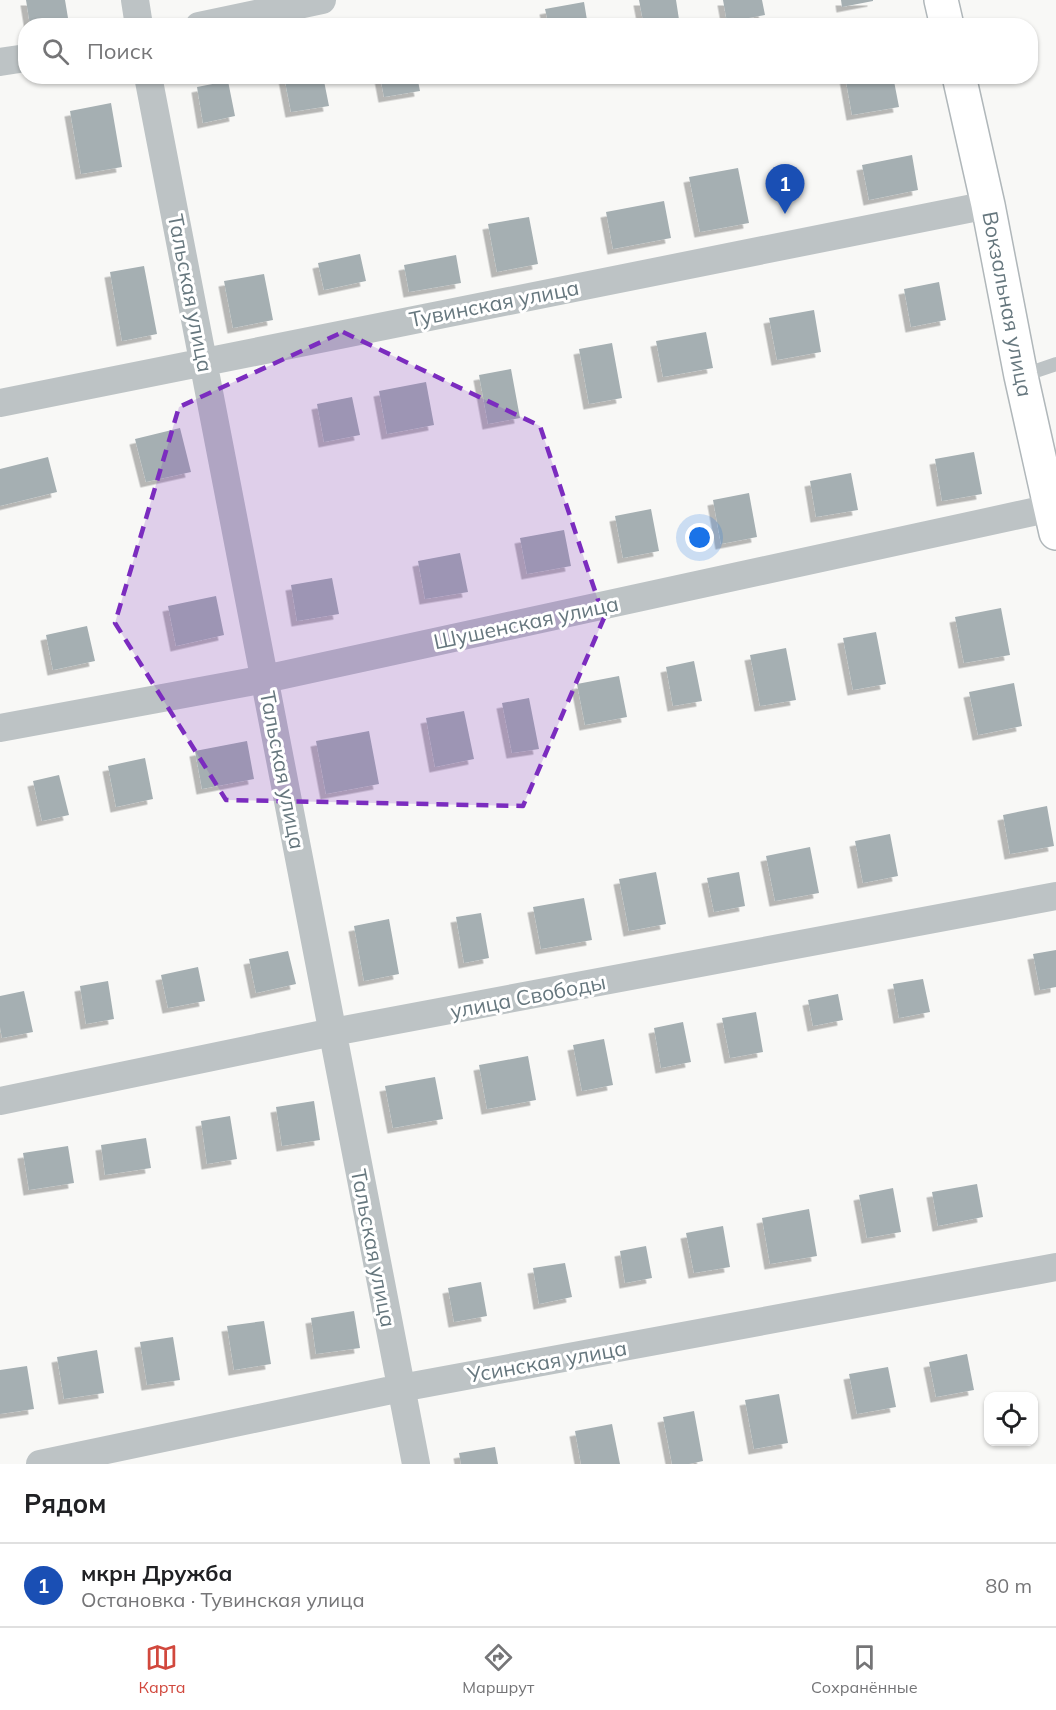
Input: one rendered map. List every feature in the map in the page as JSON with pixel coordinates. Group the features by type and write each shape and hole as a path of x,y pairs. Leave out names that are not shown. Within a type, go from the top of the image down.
{"street":[{"path":"135,0 138,18"},
{"path":"237,18 322,0"},
{"path":"941,0 945,18"},
{"path":"0,63 18,60"},
{"name":"Тальская улица","path":"150,84 416,1464"},
{"name":"Вокзальная улица","path":"961,84 988,205 1021,376 1054,520"},
{"name":"Тувинская улица","path":"0,403 988,205"},
{"name":"Шушенская улица","path":"0,728 265,679 1054,520"},
{"name":"улица Свободы","path":"0,1101 333,1032 1056,896"},
{"name":"Усинская улица","path":"40,1464 401,1388 1056,1267"}],"lane":[{"path":"1021,376 1056,364"}],"highlighted area":[{"path":"343,332 540,426 604,618 523,806 226,800 115,623 179,407"}],"building":[{"path":"26,0 65,0 68,18 29,18"},
{"path":"639,0 676,0 679,18 642,18"},
{"path":"723,0 762,0 765,15 726,18"},
{"path":"841,0 873,0 873,1 842,7"},
{"path":"584,2 587,18 547,18 545,9"},
{"path":"229,84 235,116 203,123 197,87"},
{"path":"286,84 325,84 329,106 291,112"},
{"path":"382,84 419,84 420,91 384,97"},
{"path":"846,84 895,84 899,107 852,115"},
{"path":"111,103 122,167 81,174 70,111"},
{"path":"912,155 918,190 869,200 862,165"},
{"path":"738,168 749,223 700,232 689,177"},
{"path":"664,201 671,238 613,249 606,212"},
{"path":"529,217 538,264 497,272 488,224"},
{"path":"360,254 366,281 324,290 318,263"},
{"path":"456,255 461,283 409,292 404,265"},
{"path":"144,266 157,334 122,341 110,272"},
{"path":"264,274 273,320 233,328 224,281"},
{"path":"939,282 946,320 911,327 904,289"},
{"path":"814,310 821,352 777,360 769,318"},
{"path":"706,332 713,368 663,377 656,341"},
{"path":"612,343 622,398 589,404 579,349"},
{"path":"511,369 520,418 488,424 479,375"},
{"path":"426,382 434,425 387,434 379,391"},
{"path":"352,397 360,435 324,442 317,404"},
{"path":"180,428 191,472 146,482 135,439"},
{"path":"974,452 982,494 942,501 935,459"},
{"path":"48,457 57,492 0,506 0,469"},
{"path":"851,473 858,510 816,517 810,481"},
{"path":"749,493 757,537 721,544 713,500"},
{"path":"651,509 659,551 623,558 615,516"},
{"path":"564,530 571,566 527,574 520,538"},
{"path":"460,553 468,592 425,599 418,561"},
{"path":"332,578 339,614 297,621 291,585"},
{"path":"216,596 224,635 176,646 168,606"},
{"path":"1001,608 1010,655 964,663 955,617"},
{"path":"87,626 95,661 53,670 46,635"},
{"path":"876,632 886,684 853,690 843,638"},
{"path":"786,648 796,700 760,706 750,655"},
{"path":"694,661 702,701 673,706 666,667"},
{"path":"619,676 627,717 585,725 577,684"},
{"path":"1014,683 1022,726 978,735 969,692"},
{"path":"529,698 539,749 512,753 502,703"},
{"path":"464,711 474,759 435,767 426,718"},
{"path":"369,731 379,784 326,794 316,741"},
{"path":"247,741 254,779 202,789 195,751"},
{"path":"145,758 153,799 116,807 108,766"},
{"path":"59,775 69,815 42,821 33,781"},
{"path":"1047,806 1054,846 1010,854 1003,815"},
{"path":"890,834 898,876 863,883 855,841"},
{"path":"810,847 819,893 775,901 766,856"},
{"path":"656,872 666,924 629,931 619,879"},
{"path":"739,872 745,906 714,912 707,878"},
{"path":"584,898 592,940 541,949 533,907"},
{"path":"481,913 489,958 464,963 456,917"},
{"path":"389,919 399,974 364,981 354,926"},
{"path":"1056,950 1056,987 1040,990 1033,954"},
{"path":"288,951 296,984 256,993 249,959"},
{"path":"198,967 205,1001 168,1008 161,975"},
{"path":"923,979 930,1012 899,1018 893,984"},
{"path":"108,981 114,1019 86,1024 80,986"},
{"path":"24,991 33,1032 2,1038 0,996"},
{"path":"838,994 843,1020 813,1026 808,1000"},
{"path":"756,1012 763,1052 730,1058 722,1018"},
{"path":"683,1022 691,1062 661,1068 654,1028"},
{"path":"604,1039 613,1085 582,1091 573,1045"},
{"path":"528,1056 536,1100 487,1109 479,1065"},
{"path":"435,1077 443,1119 393,1128 385,1086"},
{"path":"314,1101 320,1140 282,1146 276,1107"},
{"path":"230,1116 237,1159 207,1164 201,1121"},
{"path":"146,1138 151,1168 105,1175 101,1145"},
{"path":"68,1146 74,1183 29,1190 23,1153"},
{"path":"977,1184 983,1217 938,1226 932,1192"},
{"path":"893,1188 901,1232 867,1238 859,1195"},
{"path":"809,1209 817,1256 770,1264 762,1218"},
{"path":"723,1226 730,1267 694,1273 686,1233"},
{"path":"646,1246 652,1278 625,1283 620,1251"},
{"path":"565,1263 572,1297 539,1304 533,1268"},
{"path":"481,1282 487,1316 454,1322 448,1288"},
{"path":"354,1311 360,1348 316,1354 311,1318"},
{"path":"264,1321 271,1364 234,1370 227,1326"},
{"path":"173,1337 180,1380 147,1385 140,1342"},
{"path":"97,1350 104,1393 64,1399 57,1357"},
{"path":"967,1354 974,1390 936,1397 929,1362"},
{"path":"27,1366 34,1409 0,1414 0,1370"},
{"path":"888,1367 896,1407 857,1414 849,1374"},
{"path":"779,1394 788,1443 754,1449 745,1400"},
{"path":"694,1411 703,1461 672,1464 663,1417"},
{"path":"612,1424 620,1464 581,1464 575,1431"},
{"path":"495,1447 498,1464 461,1464 459,1453"}],"place":[{"name":"мкрн Дружба","path":"785,214"}]}
